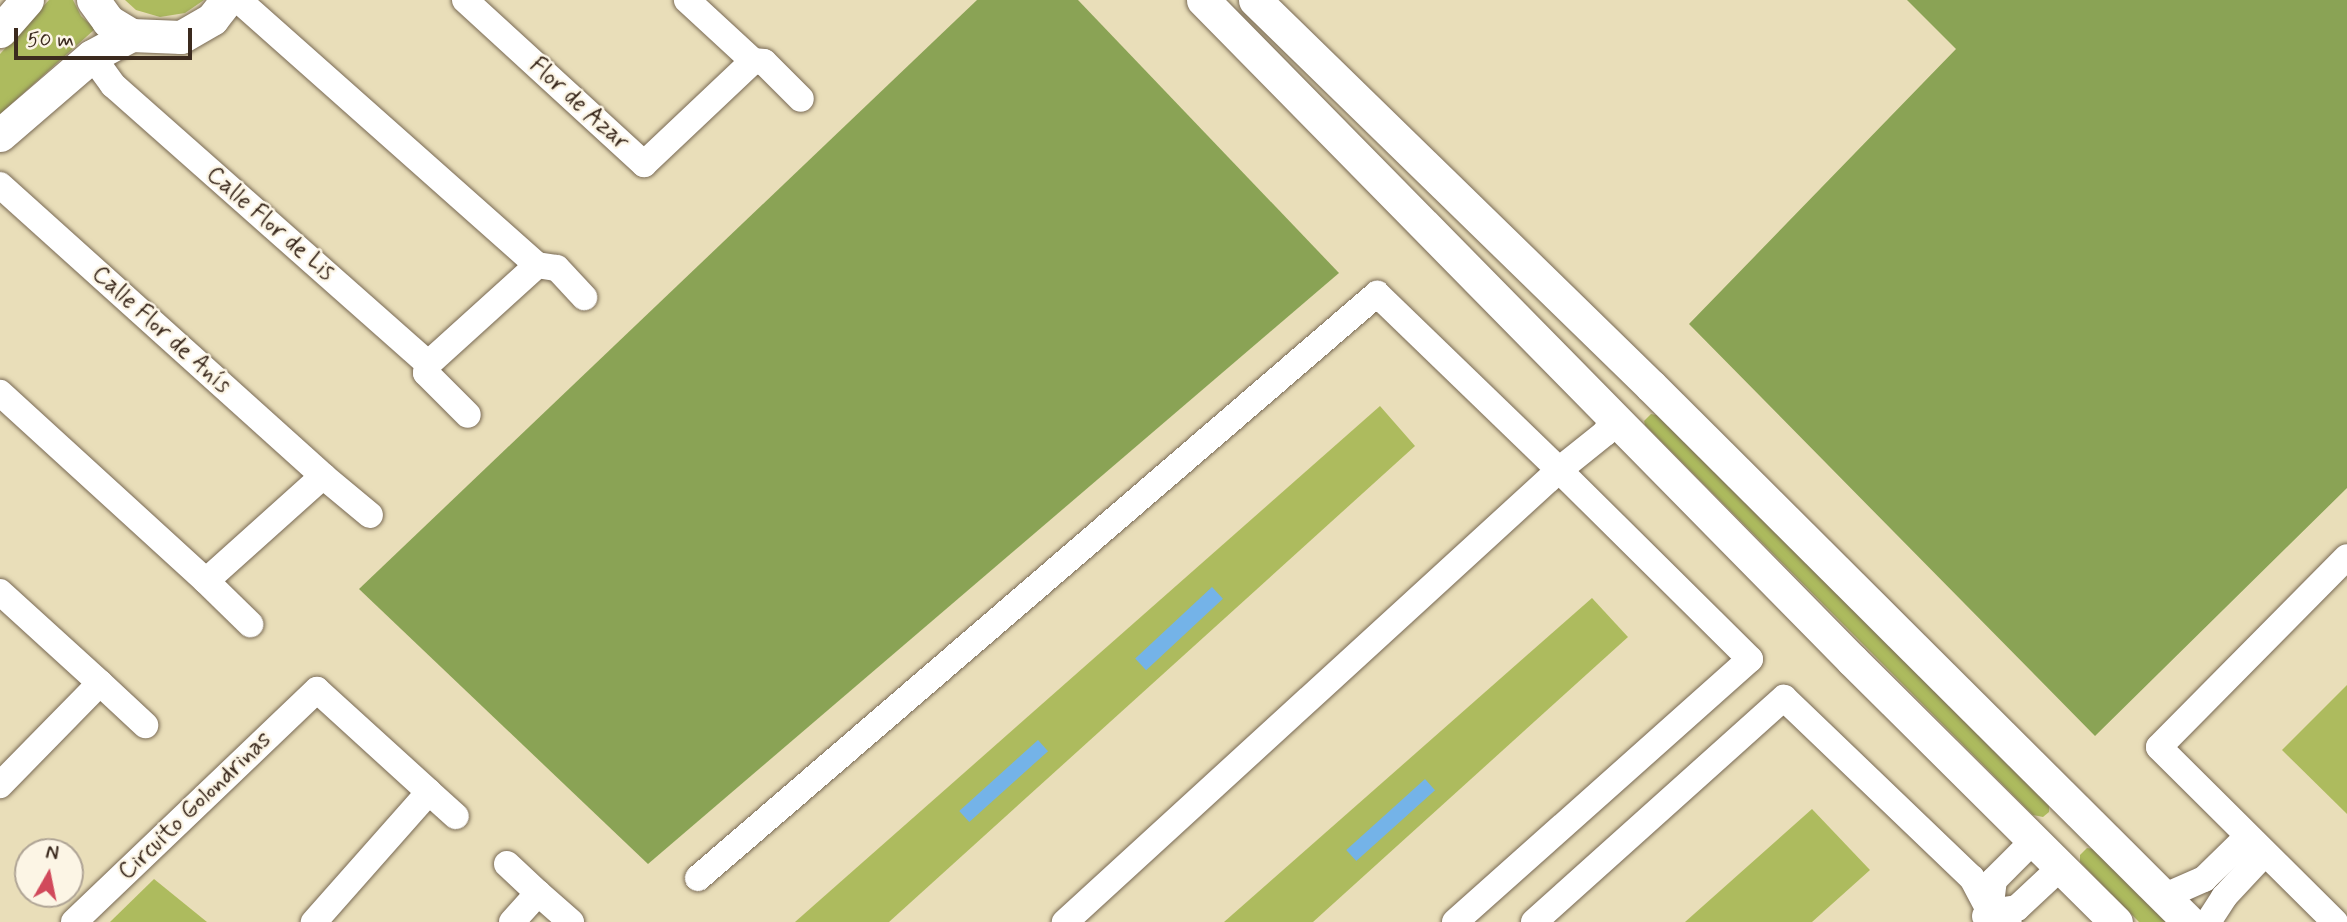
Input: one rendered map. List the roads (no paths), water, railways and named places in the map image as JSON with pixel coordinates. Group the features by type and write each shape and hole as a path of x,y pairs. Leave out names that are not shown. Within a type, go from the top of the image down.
{"main road":[{"path":"93,0 108,21 131,35 181,37 212,19 226,0"},
{"path":"1203,0 2116,922"},
{"path":"1255,0 1651,386 2189,922"},
{"path":"0,135 92,56 131,35"},
{"path":"1615,417 1651,386"},
{"path":"2047,854 2083,817"}],"street":[{"path":"238,0 537,265 557,268 584,297"},
{"name":"Flor de Azar","path":"465,0 644,164 753,61"},
{"path":"687,0 753,61 764,62 801,99"},
{"name":"Calle Flor de Lis","path":"92,56 113,85 428,363 426,373 468,415"},
{"name":"Calle Flor de Anís","path":"0,185 323,476 370,515"},
{"path":"428,363 537,265"},
{"path":"698,878 1377,294 1750,659 1455,922"},
{"path":"0,393 250,624"},
{"path":"1065,922 1559,470 1605,433 1615,417"},
{"path":"206,581 323,476"},
{"path":"2335,922 2159,747 2347,557"},
{"path":"0,592 145,725"},
{"name":"Circuito Golondrinas","path":"74,922 309,682 456,816"},
{"path":"0,785 100,683"},
{"path":"1534,922 1784,698 1972,878 1993,919"},
{"path":"314,922 429,792"},
{"path":"2163,897 2204,879 2255,845"},
{"path":"2208,922 2255,845"},
{"path":"1993,919 2017,908 2047,854"},
{"path":"1993,919 1994,880 2047,854"},
{"path":"507,864 571,922"},
{"path":"512,922 538,893"}],"water":[{"path":"1212,587 1223,599 1146,670 1135,659"},
{"path":"1038,740 1048,751 969,822 959,811"},
{"path":"1425,779 1435,790 1356,861 1346,850"}]}
